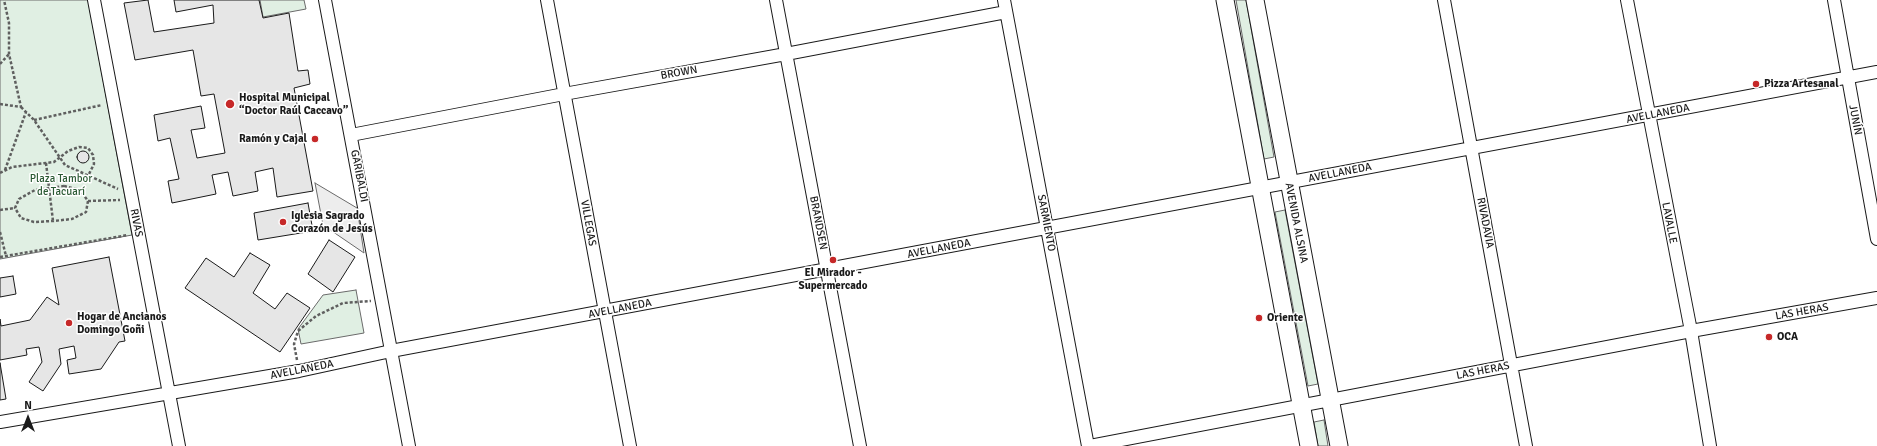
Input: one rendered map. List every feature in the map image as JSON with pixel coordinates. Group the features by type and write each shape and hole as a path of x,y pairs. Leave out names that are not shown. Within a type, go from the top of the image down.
{"main road":[{"path":"1225,0 1309,446"},
{"name":"AVENIDA ALSINA","path":"1255,0 1339,446"}],"street":[{"name":"RIVAS","path":"94,0 179,446"},
{"name":"GARIBALDI","path":"325,0 409,446"},
{"name":"VILLEGAS","path":"547,0 630,446"},
{"name":"BRANDSEN","path":"776,0 860,446"},
{"name":"SARMIENTO","path":"1004,0 1089,446"},
{"name":"RIVADAVIA","path":"1444,0 1526,446"},
{"name":"LAVALLE","path":"1627,0 1690,331 1710,446"},
{"name":"JUNÍN","path":"1834,0 1877,239"},
{"name":"BROWN","path":"351,135 1006,12"},
{"name":"AVELLANEDA","path":"0,422 299,371 392,351 1877,72"},
{"name":"LAS HERAS","path":"1089,446 1690,331 1877,298"}],"path":[{"path":"4,0 9,23 9,54 21,107 34,120 65,165 121,190"},
{"path":"0,64 9,54"},
{"path":"0,104 21,107"},
{"path":"34,120 105,105"},
{"path":"5,170 26,112"},
{"path":"0,173 12,166 54,162 79,147 88,148 93,155 94,164 88,176"},
{"path":"46,163 53,221"},
{"path":"64,186 80,190 88,201 86,212 72,218 53,221 34,222 21,218 15,208 19,199 35,190 64,186"},
{"path":"88,201 123,200 122,195"},
{"path":"0,210 15,208"},
{"path":"0,232 6,256"},
{"path":"0,257 130,234"},
{"path":"299,371 294,344 298,332 316,316 343,303 363,302"}],"green space":[{"name":"Plaza Tambor de Tacuarí","path":"0,0 88,0 132,235 0,259"},
{"path":"260,0 304,0 306,9 263,17"},
{"path":"1236,0 1246,0 1274,157 1264,159"},
{"path":"1285,210 1318,384 1308,386 1275,212"},
{"path":"356,290 364,333 301,344 298,329 323,295"},
{"path":"1324,420 1328,446 1318,446 1314,422"}],"shaded area":[{"path":"315,183 357,208 364,253 323,225"}],"building":[{"name":"Hospital Municipal “Doctor Raúl Caccavo”","path":"148,0 154,32 214,23 213,5 176,12 174,0 259,0 263,18 289,13 298,71 308,70 310,84 294,88 313,191 277,197 273,168 255,172 258,191 233,196 228,172 212,175 216,194 172,203 168,181 179,179 170,138 158,141 154,115 201,106 205,128 191,130 197,158 225,153 214,94 201,96 193,50 135,60 124,3"},
{"path":"85,151 88,152 88,162 81,163 78,162 77,155 78,152"},
{"name":"Iglesia Sagrado Corazón de Jesús","path":"308,203 313,231 258,240 254,213"},
{"path":"329,240 355,257 333,292 308,274"},
{"path":"250,253 270,265 253,293 275,309 287,293 310,308 280,352 185,288 206,258 234,277"},
{"name":"Hogar de Ancianos Domingo Goñi","path":"109,257 125,341 119,342 101,369 69,374 67,360 76,358 74,346 59,349 61,364 43,391 29,382 42,362 39,347 26,349 27,355 0,360 0,319 1,326 30,320 47,297 59,305 52,268"},
{"path":"13,276 16,294 0,297 0,278"},
{"path":"0,363 6,399 0,400"}],"place":[{"name":"Pizza Artesanal","path":"1756,84"},
{"name":"Hospital Municipal “Doctor Raúl Caccavo”","path":"230,104"},
{"name":"Ramón y Cajal","path":"315,139"},
{"name":"Iglesia Sagrado Corazón de Jesús","path":"283,222"},
{"name":"El Mirador - Supermercado","path":"833,260"},
{"name":"Oriente","path":"1259,318"},
{"name":"Hogar de Ancianos Domingo Goñi","path":"69,323"},
{"name":"OCA","path":"1769,337"}]}
